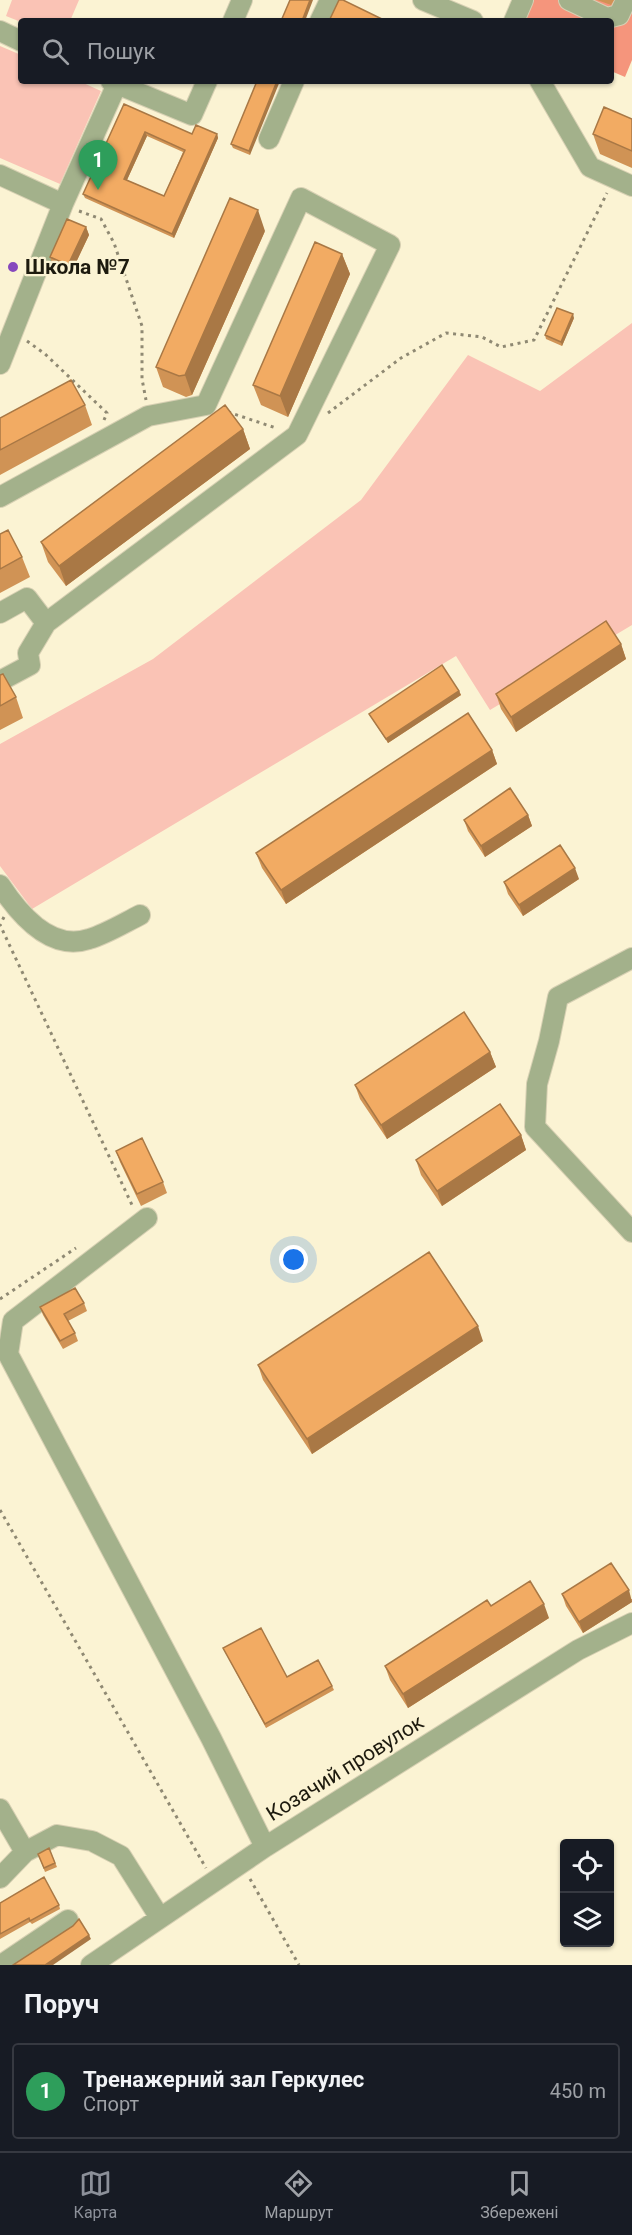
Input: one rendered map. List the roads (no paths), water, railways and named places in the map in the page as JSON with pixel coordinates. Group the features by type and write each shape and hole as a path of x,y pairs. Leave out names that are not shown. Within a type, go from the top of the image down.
{"street":[{"path":"234,18 242,0"},
{"path":"322,18 330,0"},
{"path":"423,0 466,18"},
{"path":"515,18 523,0"},
{"path":"568,0 607,18 619,15 626,0"},
{"path":"0,31 18,40"},
{"path":"0,364 113,84"},
{"path":"119,84 192,116 206,84"},
{"path":"269,139 293,84"},
{"path":"542,84 590,167 623,182"},
{"path":"0,175 63,204"},
{"path":"0,497 148,416 207,405 301,198 390,245 297,435 46,623 28,653 30,665 0,681"},
{"path":"0,613 27,598 46,623"},
{"path":"0,885 25,917 51,938 72,942 89,939 140,915"},
{"path":"632,958 558,997 537,1084 535,1127 632,1232"},
{"path":"140,1214 13,1321 8,1354 211,1738 265,1848"},
{"name":"Козачий провулок","path":"91,1965 265,1848 578,1650 632,1623"},
{"path":"0,1809 25,1852"},
{"path":"0,1878 25,1852 57,1835 92,1841 121,1856 160,1918"},
{"path":"1,1965 68,1920"}],"place":[{"name":"Тренажерний зал Геркулес","path":"98,190"},
{"name":"Школа №7","path":"13,267"}]}
